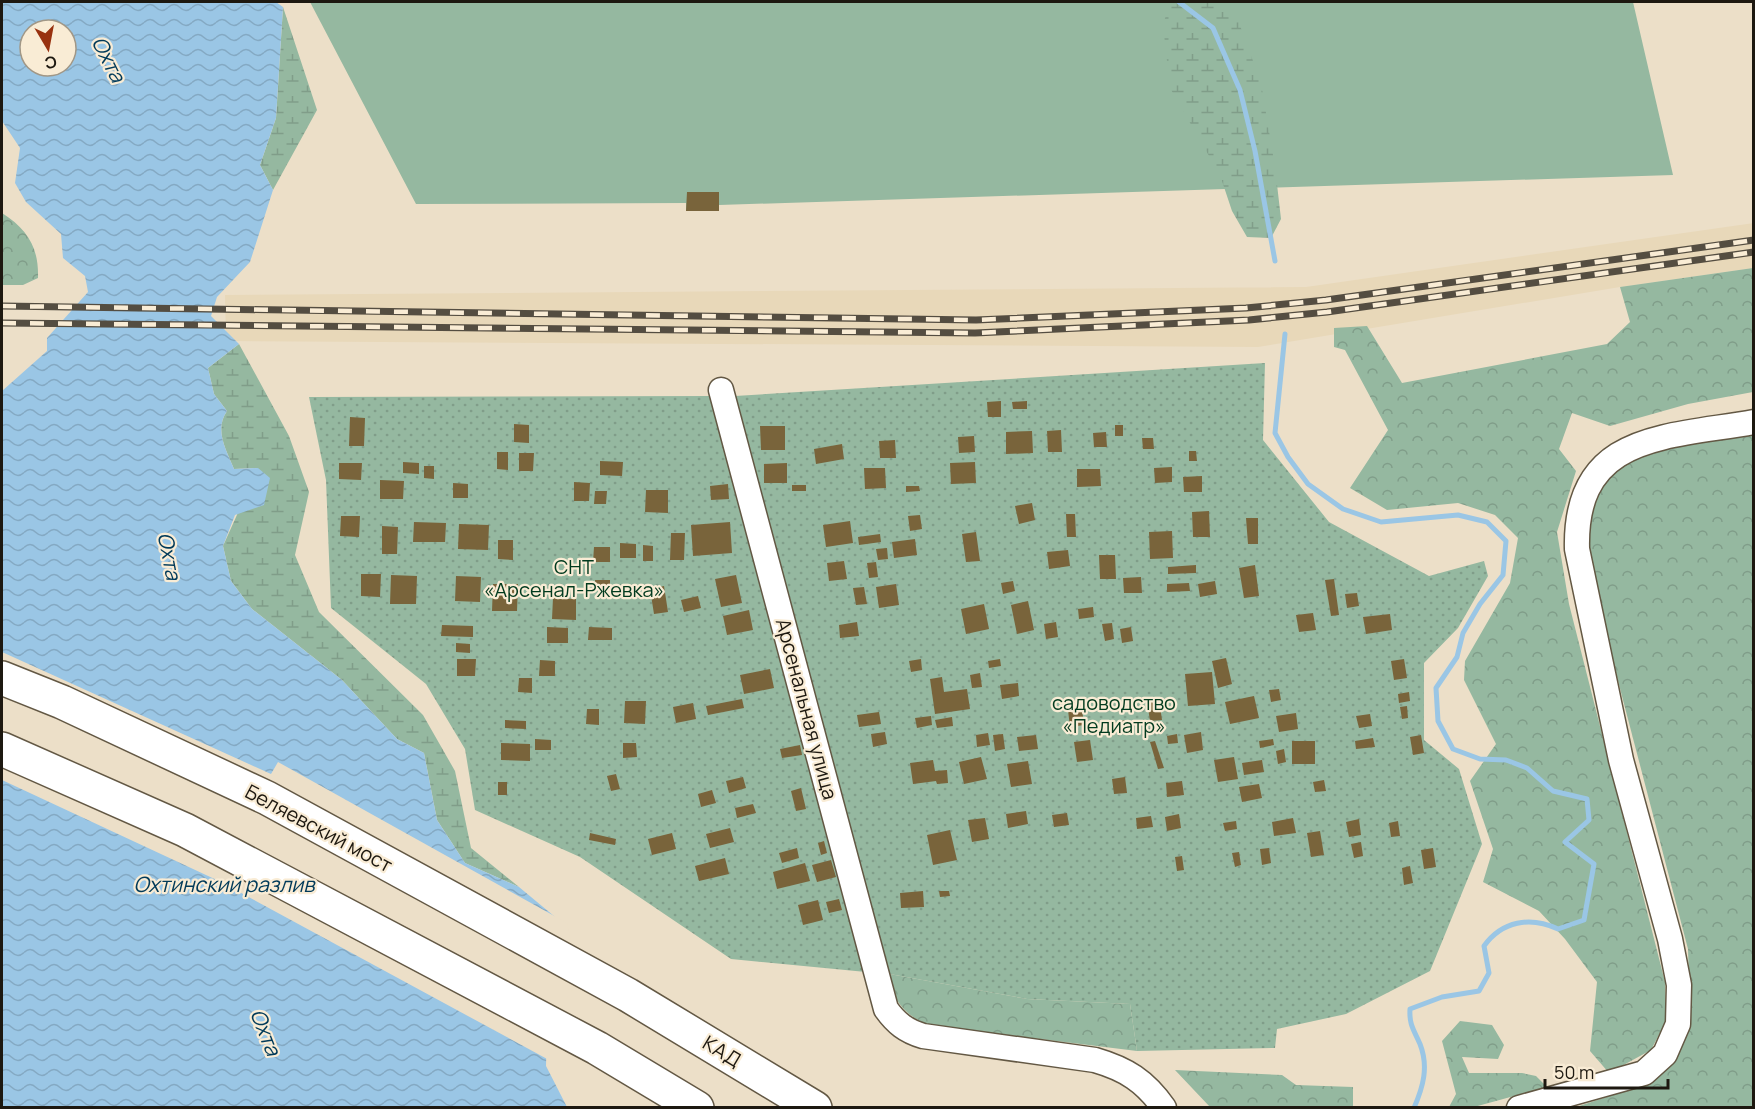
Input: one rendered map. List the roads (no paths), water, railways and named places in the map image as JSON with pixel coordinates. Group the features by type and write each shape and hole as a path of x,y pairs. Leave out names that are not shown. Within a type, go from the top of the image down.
{"highway":[{"name":"Беляевский мост","path":"2,678 62,702 267,798 628,995"},
{"path":"2,749 185,830 597,1048 697,1107"},
{"name":"КАД","path":"628,995 815,1107"}],"street":[{"name":"Арсенальная улица","path":"721,390 886,1009 899,1025 910,1033 1095,1060 1117,1066 1143,1082 1164,1107"},
{"path":"1519,1107 1574,1091 1629,1079 1644,1073 1665,1054 1678,1024 1679,985 1670,939 1621,760 1577,549 1578,515 1585,490 1595,472 1609,460 1656,439 1754,422"}],"water":[{"name":"Охтинский разлив","path":"2,2 276,2 283,7 276,118 260,165 273,190 250,262 217,297 211,316 239,344 208,368 214,394 227,411 221,425 225,447 234,469 258,468 270,478 264,505 235,515 223,546 231,581 252,609 342,680 397,739 424,753 437,820 465,863 519,887 566,926 547,1022 546,1066 567,1107 2,1107 2,391 47,351 47,338 88,292 85,276 63,258 61,234 26,202 15,183 20,148 2,121"}],"waterway":[{"path":"1179,2 1213,28 1240,90 1255,151 1275,261"},
{"path":"1285,334 1275,433 1288,457 1308,484 1343,509 1381,522 1458,515 1487,522 1506,541 1503,575 1480,604 1463,633 1457,657 1436,688 1438,721 1453,749 1480,759 1506,760 1527,768 1553,791 1587,799 1589,820 1565,842 1594,864 1584,920 1558,929 1527,922 1508,926 1499,931 1484,946 1489,973 1479,991 1442,997 1410,1009 1411,1023 1423,1052 1424,1061 1422,1085 1414,1108"}],"railway":[{"path":"2,306 976,320 1246,308 1326,300 1754,240"},
{"path":"2,323 975,333 1249,320 1327,312 1754,252"}],"water label":[{"name":"Охта","path":"109,59"},
{"name":"Охта","path":"170,556"},
{"name":"Охта","path":"266,1032"}],"park label":[{"name":"СНТ «Арсенал-Ржевка»","path":"574,578"},
{"name":"садоводство «Педиатр»","path":"1114,714"}]}
